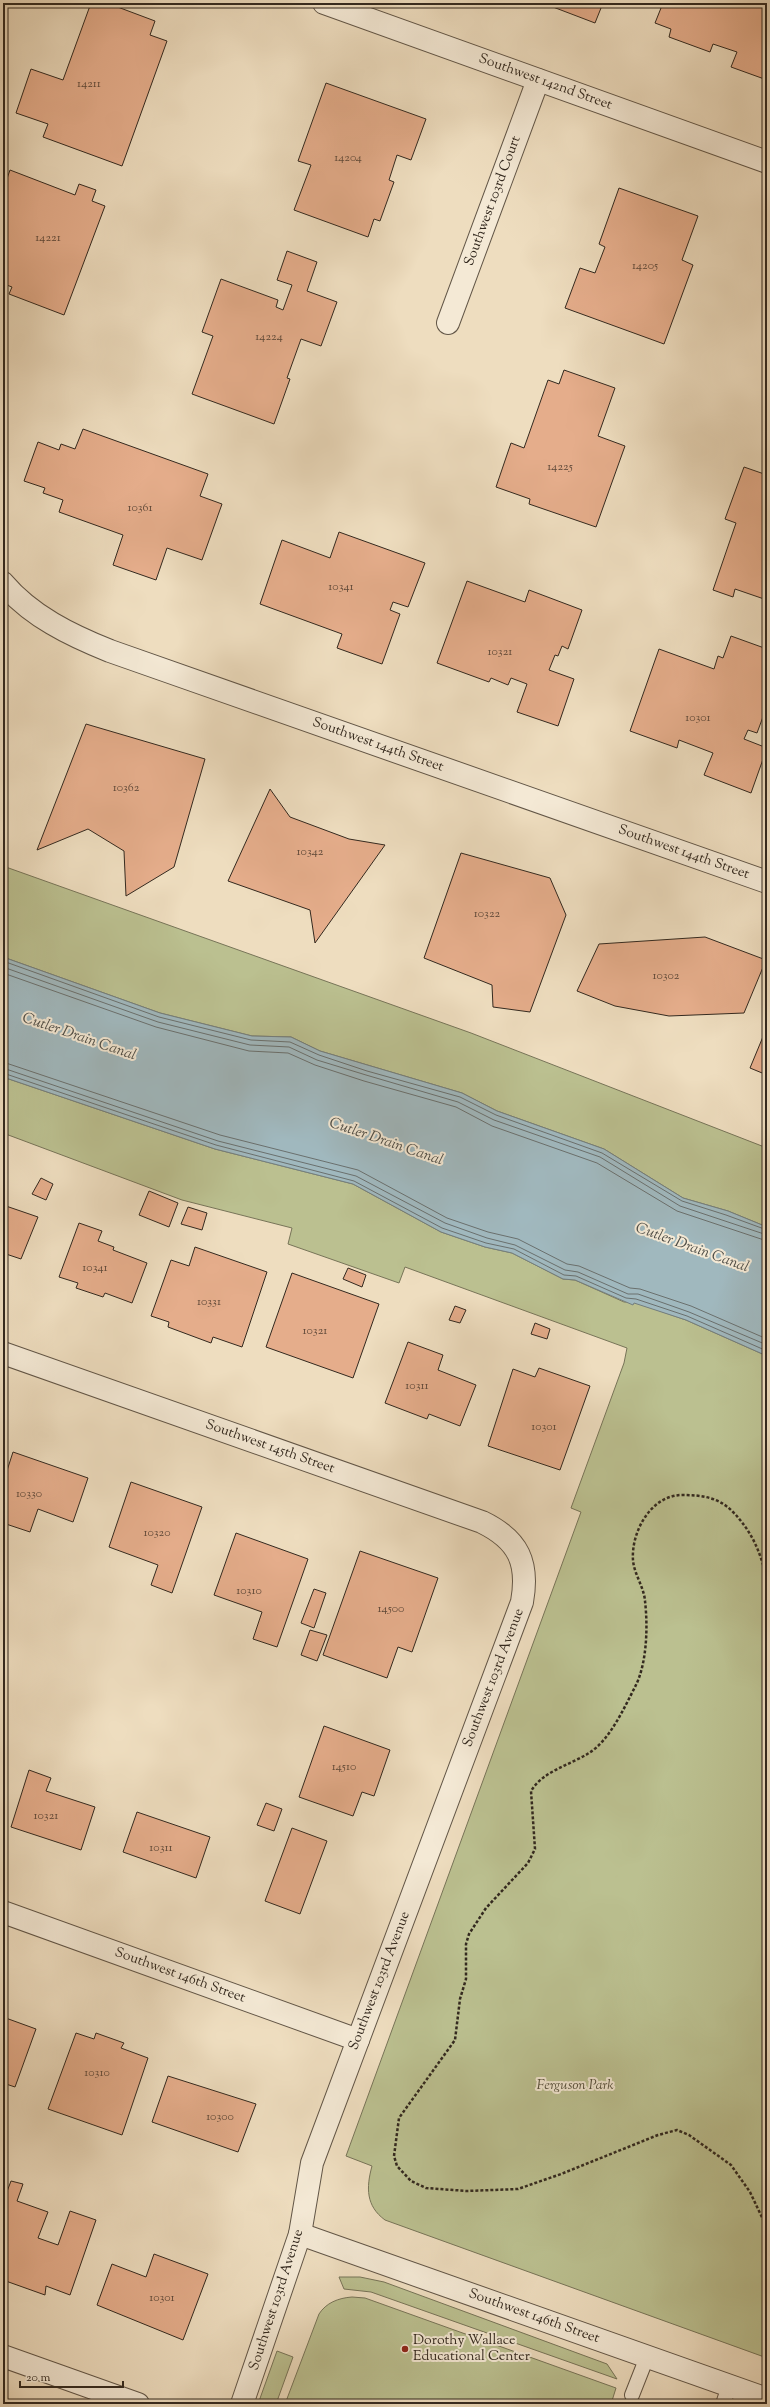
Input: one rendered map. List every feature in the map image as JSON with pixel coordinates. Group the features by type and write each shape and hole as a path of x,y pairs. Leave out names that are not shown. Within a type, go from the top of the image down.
{"street":[{"name":"Southwest 142nd Street","path":"324,3 767,162"},
{"name":"Southwest 103rd Court","path":"448,323 538,80"},
{"name":"Southwest 144th Street","path":"3,584 22,603 41,617 64,631 110,651 767,882"},
{"name":"Southwest 145th Street","path":"3,1353 482,1522 497,1529 507,1539 523,1562"},
{"name":"Southwest 103rd Avenue","path":"242,2404 300,2234 312,2163 522,1602 525,1575 523,1562"},
{"name":"Southwest 146th Street","path":"3,1912 358,2040"},
{"name":"Southwest 146th Street","path":"300,2234 647,2357 726,2395 767,2399"},
{"path":"3,2356 138,2404"}],"lane":[{"path":"632,2395 647,2357"}],"path":[{"path":"767,1580 764,1564 754,1540 742,1521 723,1502 696,1495 670,1497 657,1504 642,1522 634,1544 633,1560 645,1600 643,1668 626,1703 603,1740 588,1754 546,1776 531,1791 535,1849 528,1863 486,1908 469,1934 466,1944 466,1979 460,1999 455,2040 399,2118 394,2156 397,2166 405,2176 422,2187 467,2191 518,2189 544,2181 658,2135 677,2130 690,2135 731,2165 750,2192 767,2228"}],"green space":[{"path":"3,866 471,1033 767,1148 767,1227 728,1211 683,1198 604,1149 497,1111 462,1093 320,1051 291,1037 252,1036 160,1013 3,957"},
{"name":"Ferguson Park","path":"3,1077 215,1149 353,1184 441,1232 485,1247 512,1253 563,1279 575,1280 624,1302 634,1302 686,1320 767,1356 767,2358 385,2220 374,2209 369,2196 368,2189 372,2166 346,2156 581,1512 571,1508 624,1363 627,1348 405,1267 399,1283 288,1244 292,1228 182,1200 3,1133"},
{"path":"339,2277 360,2277 384,2282 607,2364 617,2379 371,2292 344,2289"},
{"name":"Dorothy Wallace Educational Center","path":"352,2297 365,2298 616,2388 611,2404 285,2404 319,2314 329,2304"},
{"path":"277,2351 293,2357 276,2404 258,2404"}],"water":[{"name":"Cutler Drain Canal","path":"3,957 160,1013 252,1036 291,1037 320,1051 462,1093 497,1111 604,1149 683,1198 728,1211 767,1227 767,1356 686,1320 634,1303 633,1305 575,1280 563,1279 512,1253 485,1247 441,1232 353,1184 215,1149 3,1077"}],"building":[{"path":"91,3 107,3 155,21 150,35 167,41 122,166 43,137 48,124 16,113 31,69 63,80"},
{"path":"554,3 603,3 595,23 553,7"},
{"path":"663,3 767,3 767,80 731,67 737,52 713,44 710,52 669,37 671,29 655,23"},
{"path":"326,83 426,119 411,160 397,155 389,180 394,182 380,221 374,219 368,237 294,210 311,165 298,161"},
{"path":"10,170 75,195 79,184 96,190 92,201 105,206 64,315 9,294 12,287 4,284 3,288 3,190"},
{"path":"619,188 698,216 682,260 693,265 664,344 565,308 580,268 595,273 605,247 599,244"},
{"path":"287,251 317,262 307,291 337,302 321,346 301,339 287,378 290,379 274,424 192,394 213,336 202,332 221,279 278,300 276,307 283,310 292,285 277,280"},
{"path":"564,370 615,388 598,436 625,446 596,527 529,504 530,499 496,487 511,443 524,448 548,380 559,384"},
{"path":"83,429 208,474 200,496 222,504 202,560 167,548 156,580 113,565 123,535 59,512 63,500 43,493 45,488 24,481 38,442 59,450 61,444 75,449"},
{"path":"744,467 767,475 767,600 735,589 733,597 713,590 736,523 725,519"},
{"path":"339,532 425,563 408,607 393,602 390,610 400,614 382,664 337,648 342,634 260,604 282,540 330,558"},
{"path":"467,581 525,602 529,590 582,610 568,649 562,646 558,656 555,655 549,670 574,679 558,726 517,712 527,684 511,678 508,685 491,678 489,682 437,663"},
{"path":"731,636 767,649 767,706 757,733 748,730 744,739 767,748 751,793 704,775 713,753 679,740 677,748 630,731 659,649 714,669 718,656 723,658"},
{"path":"86,724 205,759 174,867 126,896 124,851 88,829 37,850"},
{"path":"270,789 290,817 349,839 385,845 315,943 310,910 228,881"},
{"path":"461,853 550,878 566,915 530,1012 493,1007 492,985 424,958"},
{"path":"705,937 766,960 744,1013 669,1016 615,1006 577,991 599,944"},
{"path":"767,1027 767,1075 750,1068"},
{"path":"41,1178 53,1184 46,1200 32,1194"},
{"path":"149,1191 178,1203 169,1227 139,1215"},
{"path":"3,1205 38,1217 21,1259 3,1253"},
{"path":"188,1207 207,1213 202,1230 181,1224"},
{"path":"79,1223 102,1231 98,1241 114,1247 113,1250 147,1263 132,1303 105,1293 103,1297 76,1288 78,1283 59,1277"},
{"path":"195,1247 267,1272 242,1347 213,1337 211,1343 168,1327 169,1322 151,1316 171,1260 189,1266"},
{"path":"348,1268 366,1275 362,1287 343,1279"},
{"path":"292,1273 379,1304 353,1378 266,1347"},
{"path":"455,1306 466,1310 460,1323 449,1320"},
{"path":"535,1323 550,1329 547,1339 531,1334"},
{"path":"408,1342 443,1355 438,1370 476,1385 460,1426 429,1414 427,1419 385,1403"},
{"path":"539,1368 590,1386 560,1470 488,1446 513,1369 535,1377"},
{"path":"13,1452 88,1478 73,1522 38,1509 30,1532 3,1523 3,1483"},
{"path":"131,1482 202,1507 172,1593 151,1585 158,1565 109,1547"},
{"path":"236,1533 308,1559 277,1647 253,1639 262,1612 214,1595"},
{"path":"360,1551 438,1578 412,1652 398,1647 387,1678 323,1655"},
{"path":"314,1589 326,1593 314,1628 301,1623"},
{"path":"310,1630 327,1635 317,1661 301,1655"},
{"path":"324,1726 390,1750 374,1796 362,1792 353,1816 299,1797"},
{"path":"29,1770 51,1778 46,1791 95,1807 81,1850 11,1827"},
{"path":"266,1803 282,1809 274,1831 257,1825"},
{"path":"137,1812 210,1837 196,1878 123,1852"},
{"path":"292,1828 327,1841 300,1914 265,1901"},
{"path":"3,2004 7,2006 3,2017"},
{"path":"3,2017 36,2029 15,2087 3,2083"},
{"path":"76,2033 94,2039 96,2033 124,2043 121,2048 148,2058 122,2135 48,2109"},
{"path":"168,2076 256,2104 238,2152 152,2122"},
{"path":"11,2181 23,2184 17,2201 48,2212 38,2238 58,2245 70,2211 96,2220 70,2295 46,2286 45,2295 3,2280 3,2202"},
{"path":"154,2254 208,2274 183,2340 97,2305 112,2264 146,2277"}],"place":[{"name":"Dorothy Wallace Educational Center","path":"405,2349"}]}
